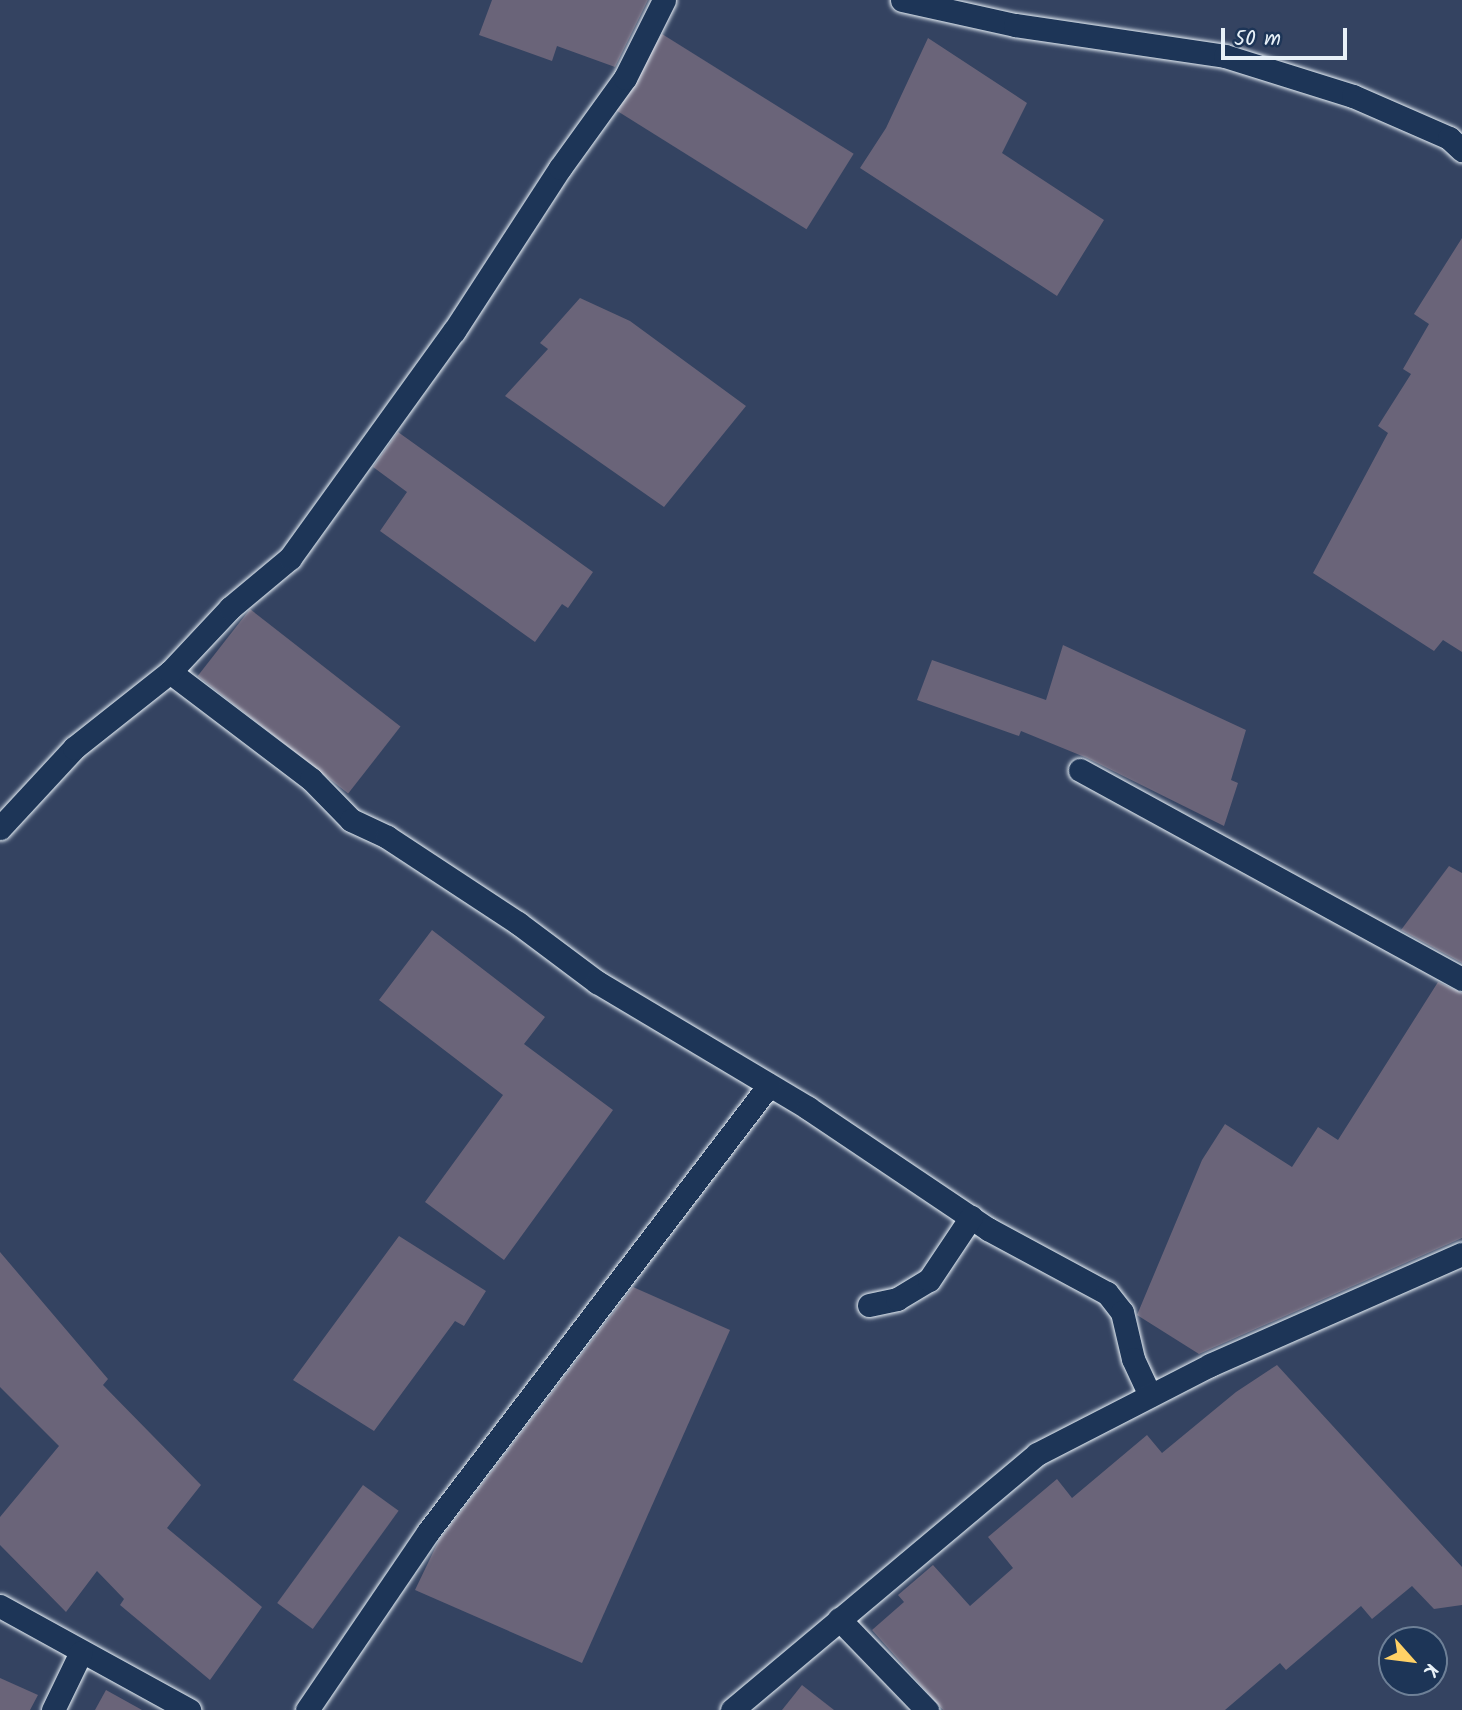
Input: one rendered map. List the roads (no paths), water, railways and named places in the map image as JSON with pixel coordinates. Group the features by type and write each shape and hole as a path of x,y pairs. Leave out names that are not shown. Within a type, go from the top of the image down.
{"street":[{"path":"0,828 74,748 170,672 230,608 290,558 454,331 560,168 625,78 664,0"},
{"path":"902,0 1015,25 1225,56 1353,96 1450,138 1462,150"},
{"path":"170,672 311,779 351,820 387,838 518,923 597,982 769,1085 971,1217 1107,1293 1122,1312 1133,1359 1150,1395"},
{"path":"1080,770 1462,979"},
{"path":"307,1710 428,1532 769,1085"},
{"path":"869,1305 897,1299 929,1280 971,1217"},
{"path":"732,1710 1037,1454 1150,1395 1462,1254"},
{"path":"0,1606 189,1710"},
{"path":"839,1619 928,1710"},
{"path":"53,1710 81,1652"}]}
